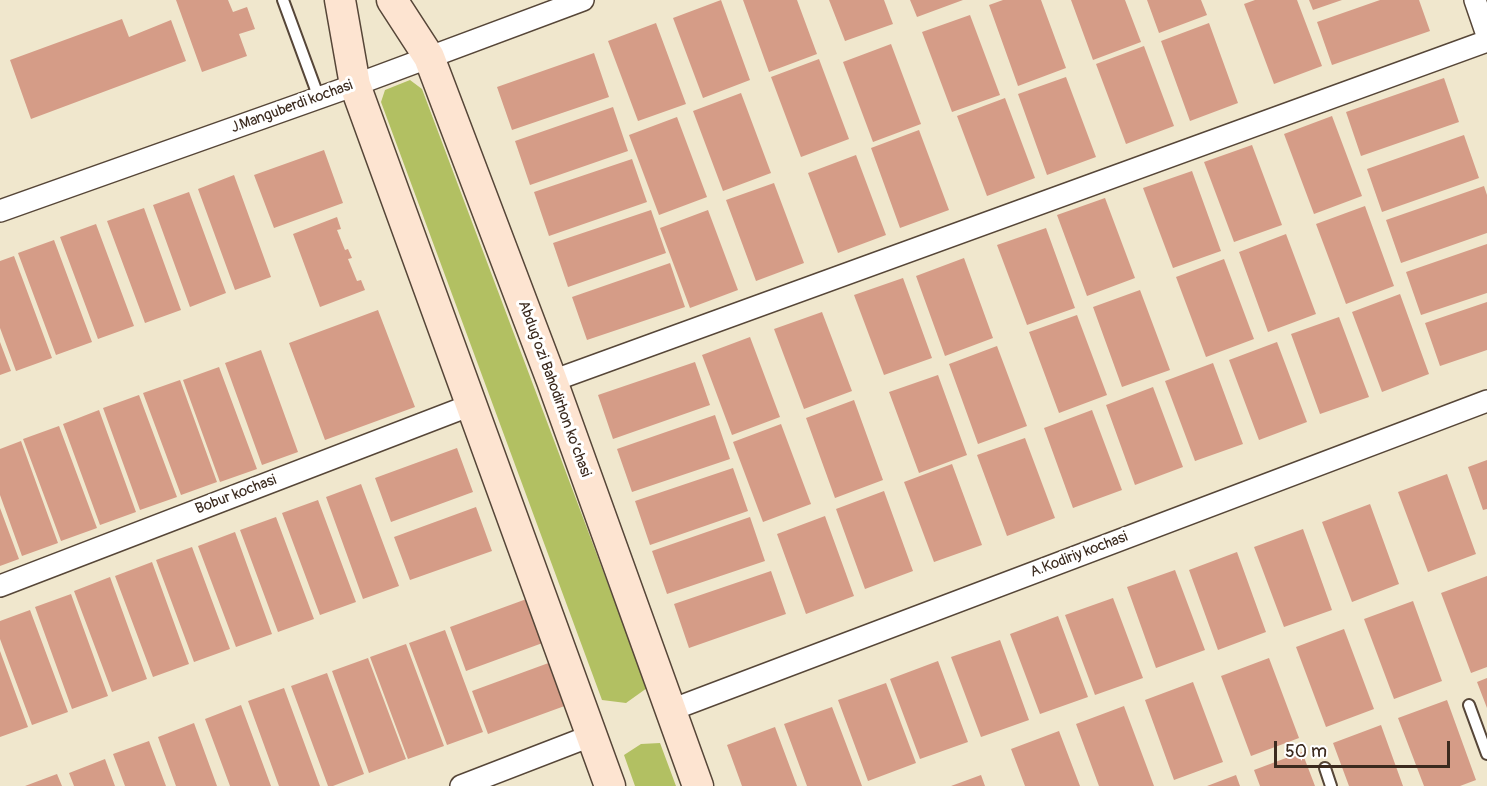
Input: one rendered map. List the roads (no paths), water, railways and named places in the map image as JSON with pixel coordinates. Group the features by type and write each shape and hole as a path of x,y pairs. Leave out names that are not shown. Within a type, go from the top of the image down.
{"main road":[{"path":"340,0 355,85 610,786"},
{"name":"Abdug’ozi Bahodirhon ko’chasi","path":"392,0 429,57 552,381 698,786"}],"street":[{"name":"J.Manguberdi kochasi","path":"0,211 355,85 583,0"},
{"path":"552,381 1487,41"},
{"name":"A.Kodiriy kochasi","path":"671,710 1487,401"},
{"name":"Bobur kochasi","path":"0,586 471,405"},
{"path":"461,786 593,735"}],"lane":[{"path":"283,0 319,98"},
{"path":"1469,705 1487,754"},
{"path":"1325,768 1331,786"}]}
